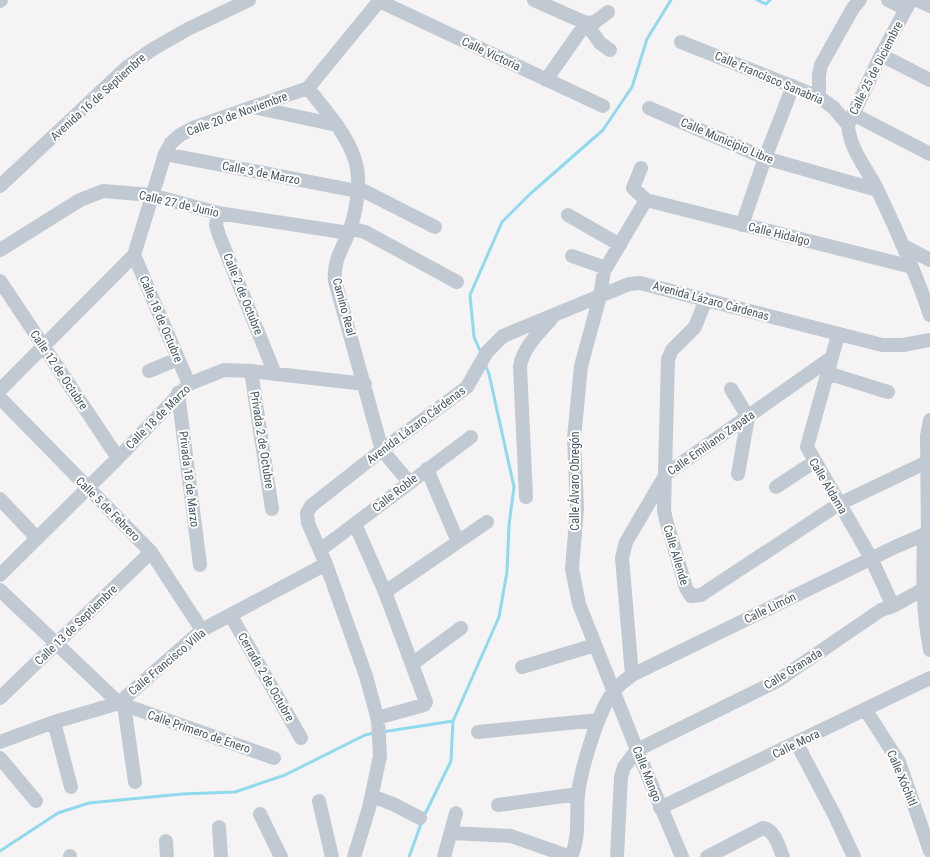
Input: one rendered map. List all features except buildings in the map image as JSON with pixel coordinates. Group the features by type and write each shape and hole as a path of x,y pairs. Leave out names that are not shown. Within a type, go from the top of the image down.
{"street":[{"name":"Avenida 16 de Septiembre","path":"0,186 127,68 153,49 176,36 249,0"},
{"path":"534,0 586,23 596,22 608,12"},
{"path":"819,97 819,75 821,65 853,8 860,0"},
{"path":"888,0 930,6"},
{"path":"308,88 379,1"},
{"name":"Calle Victoria","path":"379,1 603,106"},
{"name":"Calle 25 de Diciembre","path":"912,3 881,55 850,120 848,138 877,190 912,267 930,315"},
{"path":"586,23 600,43 610,50"},
{"path":"546,80 586,23"},
{"name":"Calle Francisco Sanabria","path":"681,42 819,97 850,120"},
{"path":"881,55 930,80"},
{"path":"742,225 765,158 793,86"},
{"name":"Calle 20 de Noviembre","path":"0,390 134,255 151,195 165,154 171,143 180,135 308,88"},
{"name":"Camino Real","path":"308,88 337,125 354,157 357,191 350,230 335,264 335,281 365,384 382,450 409,482"},
{"path":"253,107 337,125"},
{"name":"Calle Municipio Libre","path":"649,108 765,158 877,190"},
{"path":"850,120 930,154"},
{"name":"Calle 3 de Marzo","path":"165,154 357,191 362,190 435,227"},
{"path":"641,168 633,188 646,200"},
{"name":"Calle 27 de Junio","path":"0,250 80,200 103,191 151,195 218,213 365,232 458,282"},
{"name":"Calle Hidalgo","path":"646,200 912,267"},
{"name":"Calle Álvaro Obregón","path":"613,691 579,604 572,569 577,508 574,438 581,366 606,268 646,200"},
{"name":"Calle 2 de Octubre","path":"218,213 216,225 219,235 275,374"},
{"path":"568,215 620,245"},
{"path":"902,245 930,260"},
{"name":"Calle 18 de Octubre","path":"134,255 189,384"},
{"path":"572,256 606,268"},
{"name":"Calle 12 de Octubre","path":"0,281 118,458"},
{"name":"Avenida Lázaro Cárdenas","path":"354,857 372,796 380,756 378,719 366,676 326,564 308,523 307,513 311,506 382,450 467,387 477,372 487,352 503,336 629,284 640,283 706,299 838,335 892,346 930,340"},
{"name":"Calle Allende","path":"706,299 695,327 672,350 668,359 664,510 686,588 692,596 701,595 839,504 927,462"},
{"path":"526,497 520,366 522,356 527,347 553,316"},
{"name":"Calle Aldama","path":"838,335 807,447 814,462 871,558 893,606"},
{"name":"Calle Emiliano Zapata","path":"632,675 622,553 626,542 666,474 831,358"},
{"path":"149,371 178,359"},
{"name":"Calle 18 de Marzo","path":"0,576 118,458 178,393 189,384 224,370 251,371 365,384"},
{"name":"Privada 2 de Octubre","path":"251,371 272,509"},
{"path":"827,373 888,392"},
{"path":"731,389 748,417 738,474"},
{"name":"Privada 18 de Marzo","path":"178,393 200,565"},
{"name":"Calle 5 de Febrero","path":"0,398 87,489 151,552 202,630"},
{"path":"929,427 927,462 927,533 922,590 924,618 930,650"},
{"name":"Calle Roble","path":"320,550 471,437"},
{"path":"776,487 814,462"},
{"path":"427,469 458,542"},
{"path":"0,499 37,538"},
{"path":"385,592 487,522"},
{"path":"355,524 385,592 426,704 378,719"},
{"name":"Calle Limón","path":"613,691 632,675 871,558 927,533"},
{"name":"Calle 13 de Septiembre","path":"0,698 151,552"},
{"name":"Calle Francisco Villa","path":"0,742 54,722 122,704 202,630 231,616 326,564"},
{"name":"Calle Primero de Enero","path":"0,590 122,704 274,758"},
{"name":"Calle Granada","path":"637,750 777,681 880,610 893,606 922,590"},
{"name":"Cerrada 2 de Octubre","path":"231,616 300,738"},
{"path":"412,664 461,628"},
{"path":"522,667 595,645"},
{"name":"Calle Mora","path":"660,808 797,744 930,678"},
{"path":"451,833 511,836 571,857 576,844 578,794 584,766 599,720 613,691"},
{"name":"Calle Mango","path":"613,691 660,808 682,857"},
{"path":"122,704 135,782"},
{"name":"Calle Xóchitl","path":"866,709 899,762 930,851"},
{"path":"478,732 599,720"},
{"path":"54,722 71,787"},
{"path":"797,744 835,816 854,857"},
{"path":"617,857 621,777 624,767 637,750"},
{"path":"0,758 36,801"},
{"path":"498,805 578,794"},
{"path":"372,796 393,804 420,818"},
{"path":"319,801 332,857"},
{"path":"444,857 456,813"},
{"path":"260,814 281,857"},
{"path":"219,827 222,857"},
{"path":"707,857 763,828 768,829 772,833 783,857"},
{"path":"166,841 167,857"}],"waterway":[{"path":"481,353 474,337 470,295 502,222 530,194 603,130 632,87 647,39 671,0"},
{"path":"757,0 766,4 770,0"},
{"path":"424,816 451,761 453,721 499,617 507,572 509,525 514,487 489,374 485,364"},
{"path":"382,732 453,721"},
{"path":"0,851 58,813 89,803 182,794 235,792 285,775 365,735 374,733"},
{"path":"409,857 422,821"}]}
